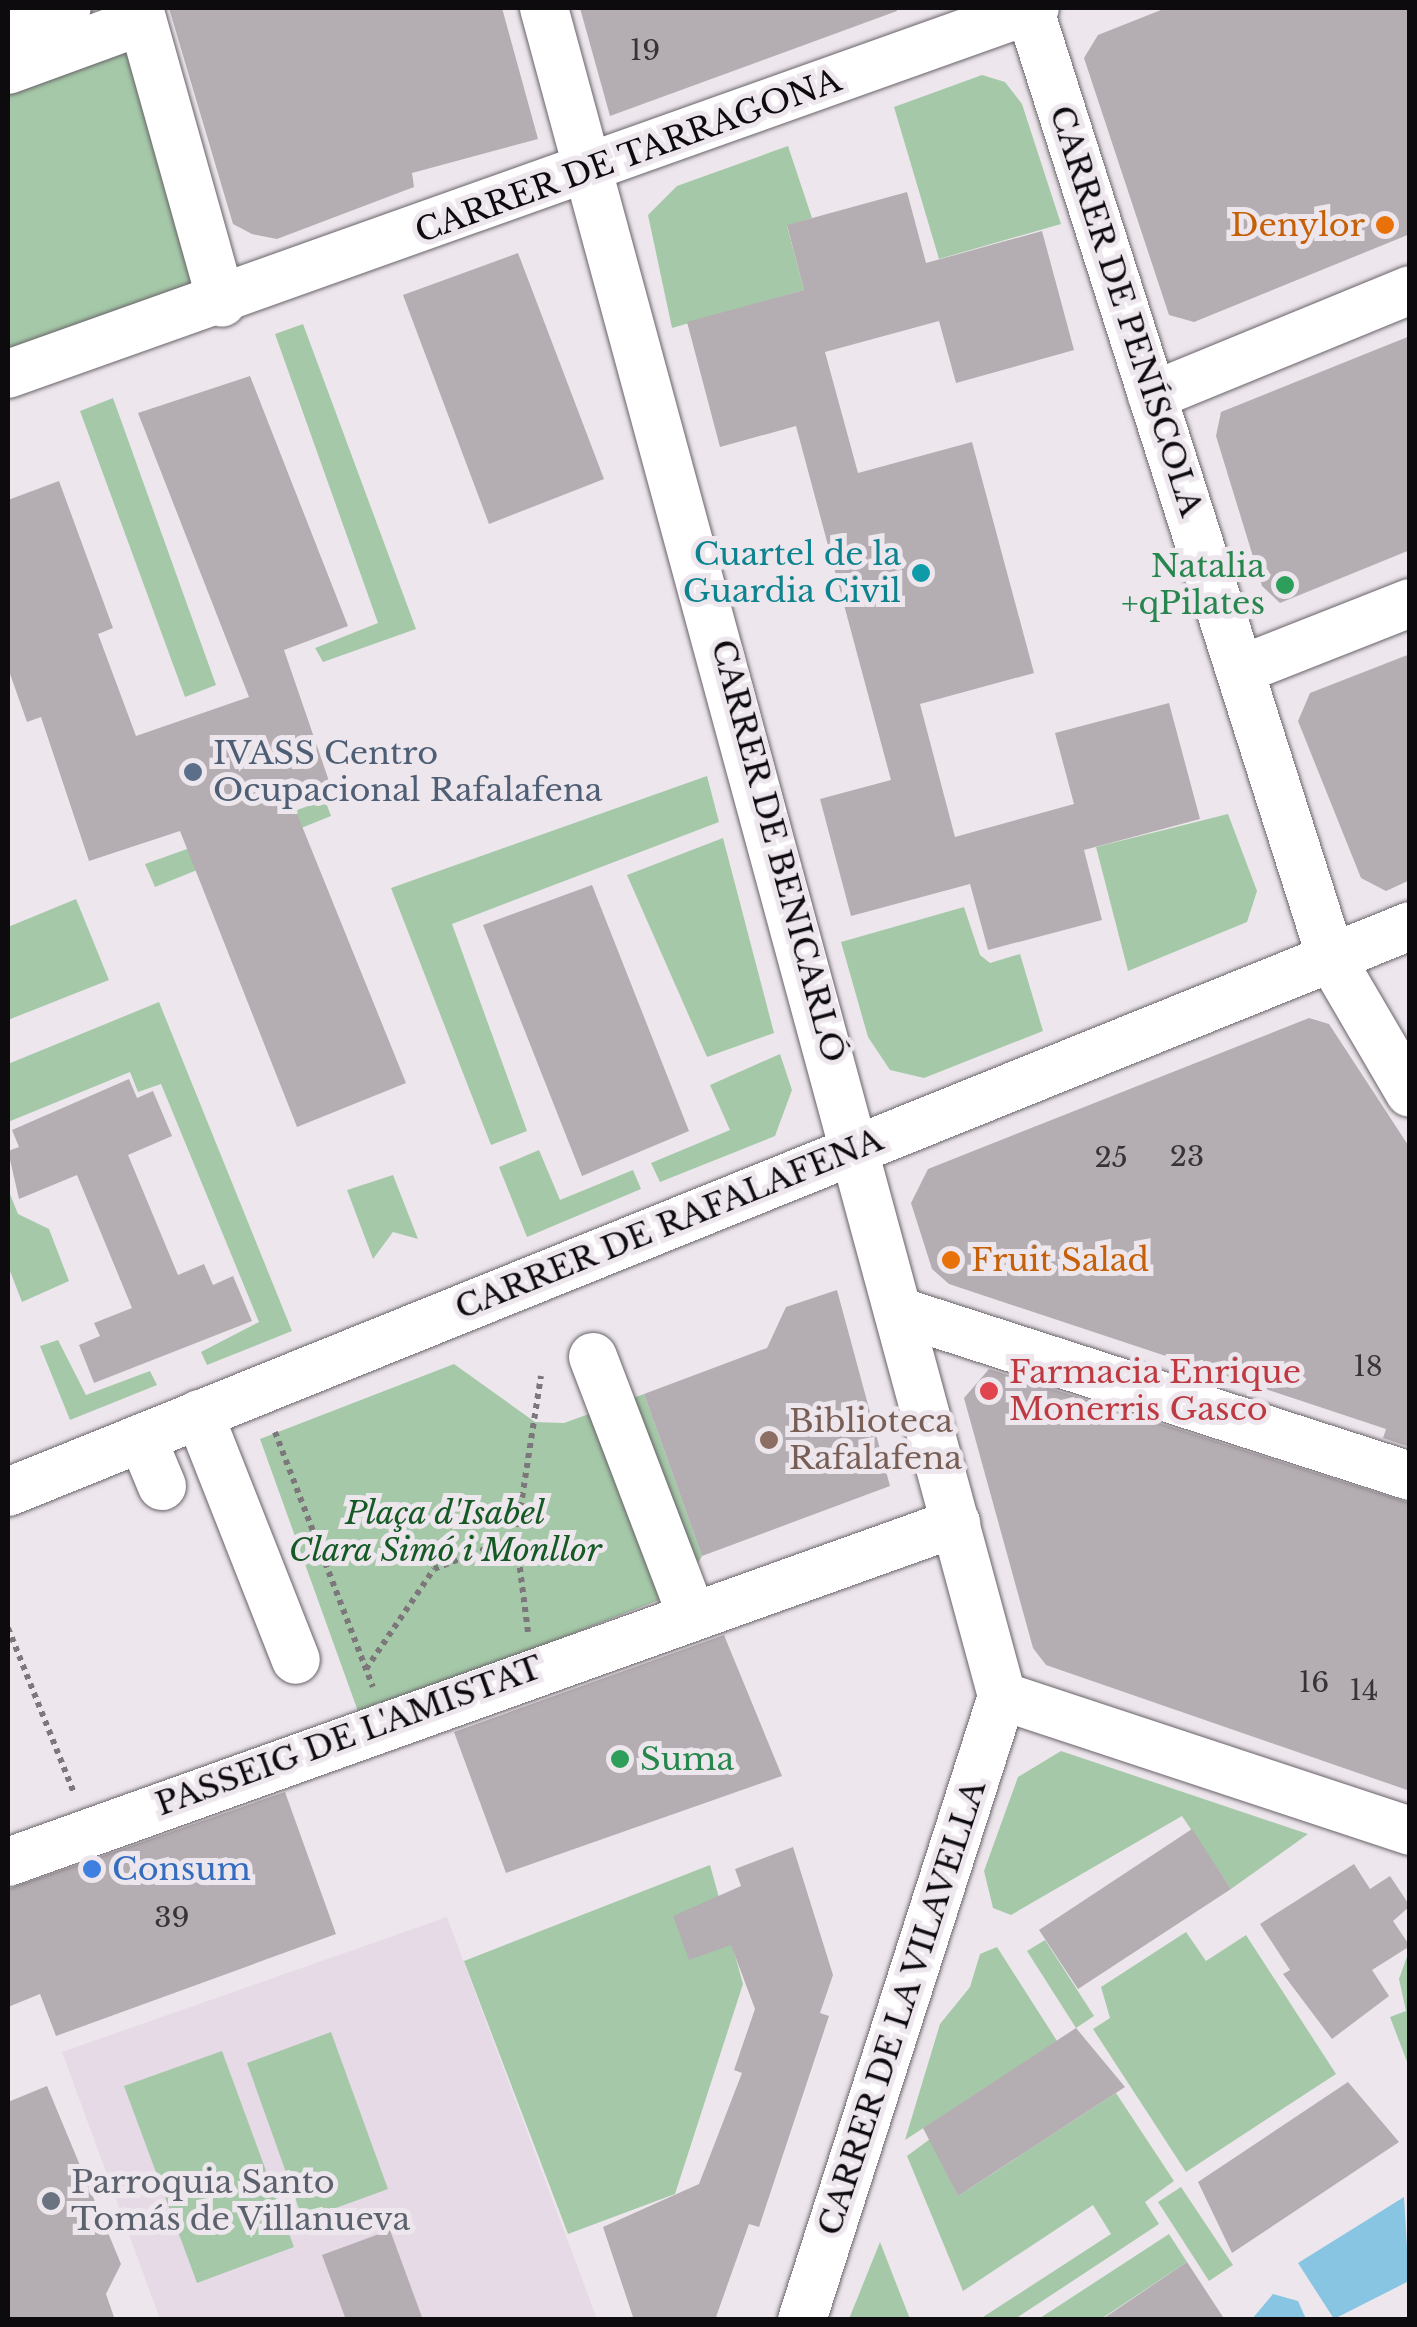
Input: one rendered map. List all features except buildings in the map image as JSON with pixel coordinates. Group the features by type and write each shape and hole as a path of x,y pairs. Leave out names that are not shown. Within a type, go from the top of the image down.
{"street":[{"path":"8,32 68,8"},
{"name":"CARRER DE BENICARLÓ","path":"544,8 860,1146 898,1312 1002,1696"},
{"name":"CARRER DE TARRAGONA","path":"222,303 1031,8"},
{"name":"CARRER DE PENÍSCOLA","path":"1031,8 1331,958 1410,1093"},
{"path":"8,70 140,14 222,303"},
{"path":"1152,396 1410,290"},
{"path":"8,374 177,310 222,303"},
{"path":"8,401 184,336 222,303"},
{"path":"1240,670 1410,603"},
{"name":"CARRER DE RAFALAFENA","path":"8,1492 1410,926"},
{"path":"898,1312 1410,1476"},
{"path":"593,1356 690,1611"},
{"path":"199,1414 296,1660"},
{"path":"142,1438 162,1486"},
{"name":"PASSEIG DE L'AMISTAT","path":"8,1862 690,1611 956,1523"},
{"path":"1002,1696 1410,1831"},
{"name":"CARRER DE LA VILAVELLA","path":"802,2320 1002,1696"}],"path":[{"path":"533,1668 516,1536 541,1376"},
{"path":"260,1390 387,1720"},
{"path":"366,1670 434,1569 516,1536"},
{"path":"8,1628 90,1832"}],"shaded area":[{"path":"447,1917 597,2319 160,2319 62,2052"}],"green space":[{"path":"122,28 198,287 8,362 8,69"},
{"path":"982,75 1005,82 1022,104 1061,224 939,259 894,107"},
{"path":"788,146 812,218 787,226 804,290 672,328 648,215 677,186"},
{"path":"303,324 416,629 323,662 315,648 378,623 275,334"},
{"path":"113,398 216,685 185,697 80,411"},
{"path":"707,776 719,822 452,924 527,1131 491,1145 391,888"},
{"path":"325,800 331,816 155,887 145,864"},
{"path":"1228,814 1257,891 1247,922 1128,971 1096,847"},
{"path":"723,838 774,1033 707,1057 627,875"},
{"path":"76,899 109,980 8,1020 8,927"},
{"path":"964,907 980,955 990,963 1020,954 1043,1031 924,1078 890,1070 868,1037 841,942"},
{"path":"159,1002 292,1331 207,1365 201,1352 259,1322 161,1084 138,1092 130,1072 8,1122 8,1064"},
{"path":"780,1054 792,1090 775,1136 660,1182 651,1163 730,1130 710,1085"},
{"path":"539,1150 560,1200 633,1170 641,1189 527,1237 499,1167"},
{"path":"393,1175 418,1239 393,1232 373,1259 347,1190"},
{"path":"8,1189 18,1214 49,1229 69,1281 22,1302 8,1266"},
{"path":"58,1340 86,1395 150,1371 157,1385 70,1420 40,1346"},
{"name":"Plaça d'Isabel Clara Simó i Monllor","path":"454,1364 535,1422 564,1423 644,1394 702,1556 682,1591 360,1717 260,1439"},
{"path":"1061,1751 1308,1834 1231,1889 1182,1816 1011,1915 993,1908 984,1871 1018,1777"},
{"path":"710,1865 743,1984 675,2194 568,2234 464,1961"},
{"path":"1186,1932 1206,1961 1246,1935 1336,2074 1186,2172 1093,2029 1110,2018 1101,1987"},
{"path":"1045,1940 1094,2016 1076,2028 1027,1951"},
{"path":"997,1947 1057,2041 905,2140 940,2024 970,1987 980,1954"},
{"path":"1409,1951 1409,2067 1390,2017 1406,2011 1399,1979"},
{"path":"331,2032 388,2189 303,2220 247,2063"},
{"path":"222,2051 294,2247 197,2283 124,2086"},
{"path":"1116,2093 1174,2181 1145,2202 1159,2224 1015,2319 980,2319 1111,2234 1093,2205 963,2291 907,2156 930,2139 958,2196"},
{"path":"1181,2187 1233,2265 1209,2281 1158,2202"},
{"path":"1169,2234 1187,2262 1101,2319 1037,2320"},
{"path":"880,2242 910,2319 849,2319"}],"water":[{"path":"1404,2197 1409,2281 1334,2319 1298,2263"},
{"path":"1273,2294 1298,2301 1306,2319 1252,2319"}],"place":[{"name":"Denylor","path":"1385,225"},
{"name":"Cuartel de la Guardia Civil","path":"921,573"},
{"name":"Natalia +qPilates","path":"1285,585"},
{"name":"IVASS Centro Ocupacional Rafalafena","path":"193,772"},
{"name":"Fruit Salad","path":"951,1260"},
{"name":"Farmacia Enrique Monerris Gasco","path":"989,1391"},
{"name":"Biblioteca Rafalafena","path":"769,1440"},
{"name":"Suma","path":"620,1759"},
{"name":"Consum","path":"92,1869"},
{"name":"Parroquia Santo Tomás de Villanueva","path":"51,2201"}]}
